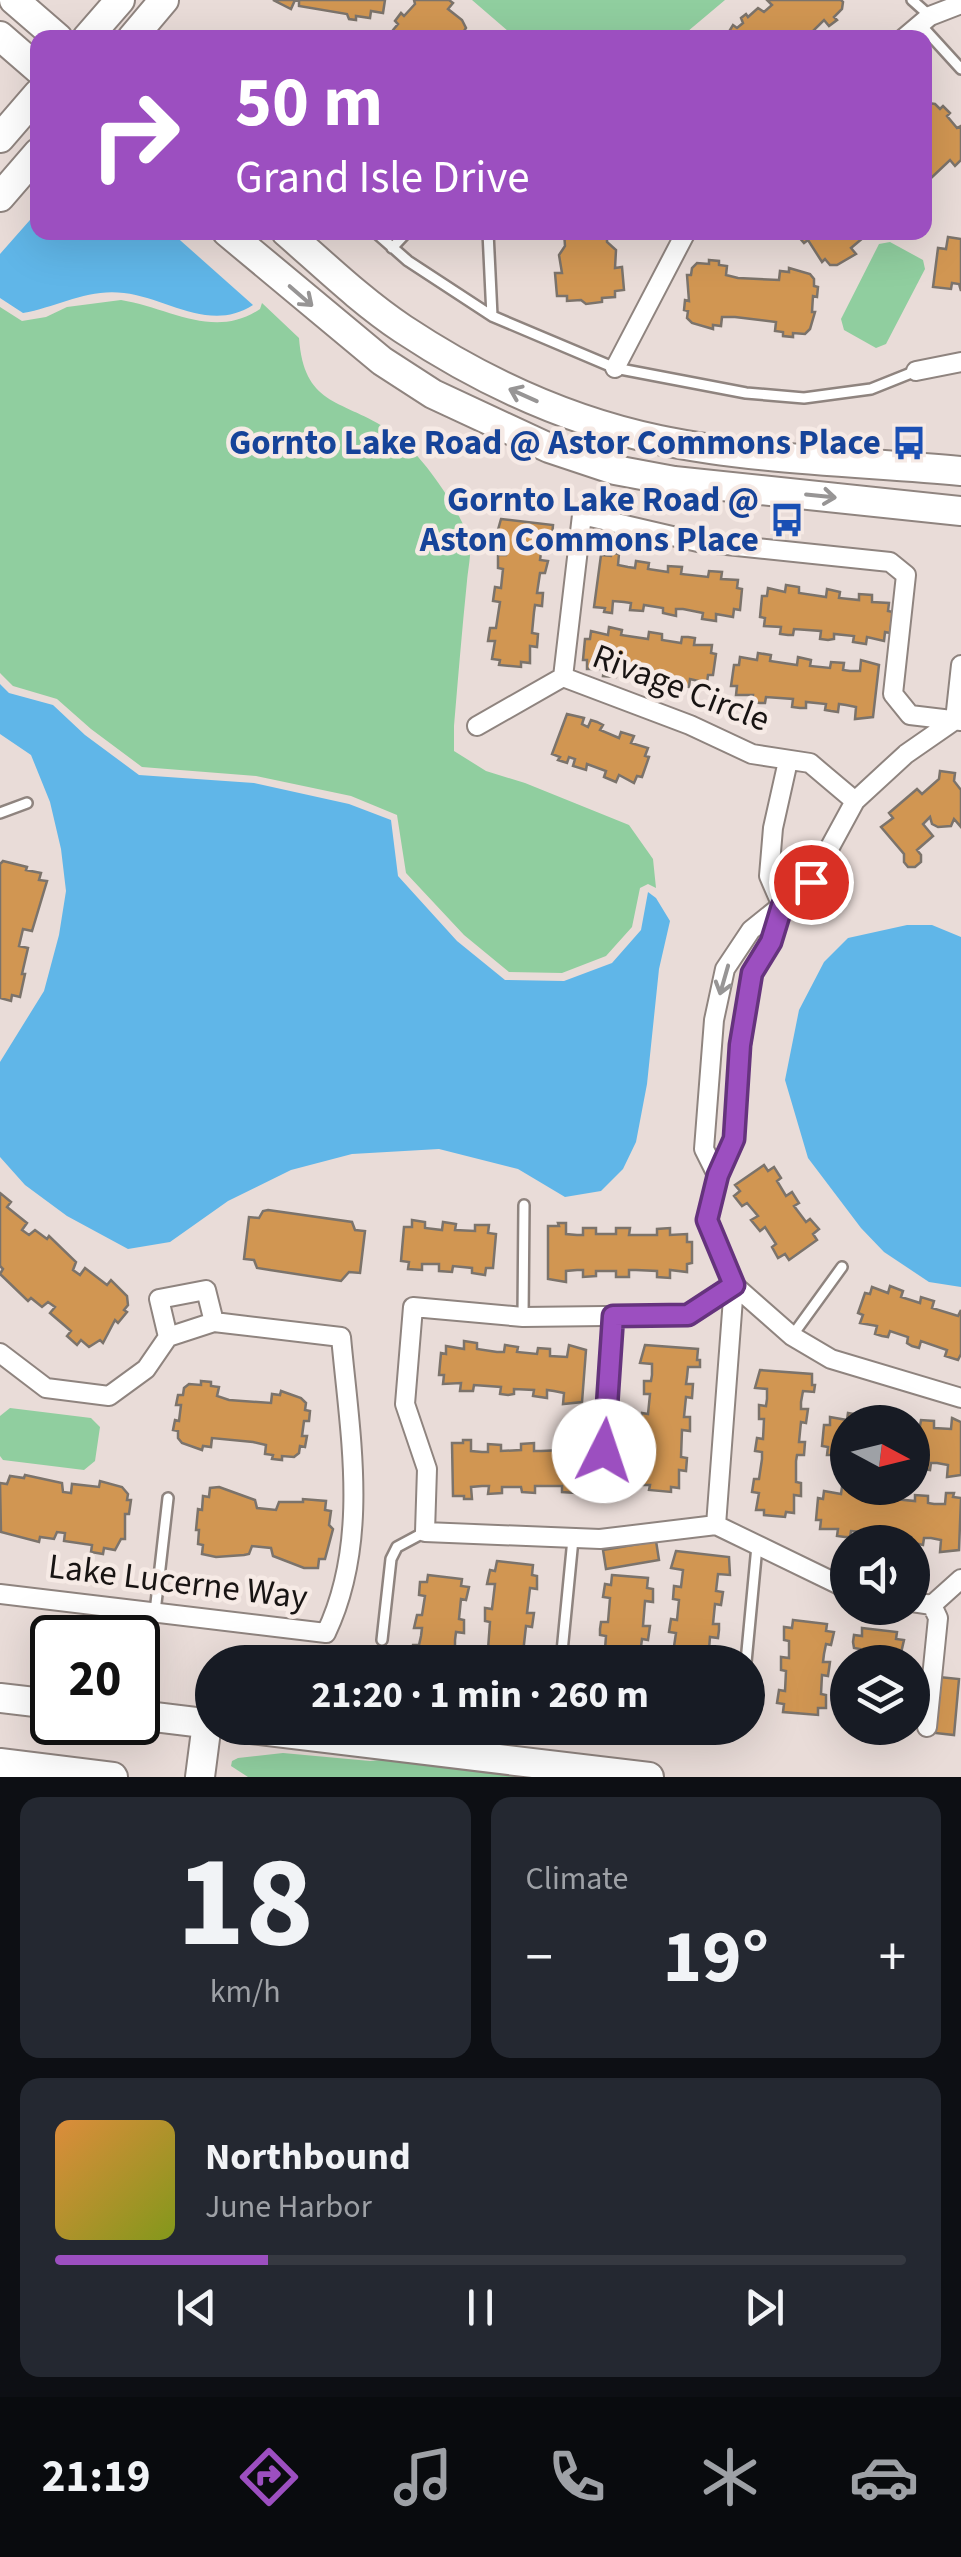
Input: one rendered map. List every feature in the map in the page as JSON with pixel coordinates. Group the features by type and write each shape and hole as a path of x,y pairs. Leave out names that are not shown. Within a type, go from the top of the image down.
{"street":[{"path":"14,0 49,30"},
{"path":"94,30 120,0"},
{"path":"139,30 164,0"},
{"path":"913,30 925,20 961,4"},
{"path":"0,36 30,63"},
{"path":"0,138 30,103"},
{"path":"0,197 30,162"},
{"path":"236,240 382,361 432,394 549,448 614,470 674,481 961,511"},
{"path":"296,240 402,328 520,394 594,424 660,441 727,450 961,471"},
{"path":"616,368 682,240"},
{"path":"916,371 961,362"},
{"name":"Rivage Circle","path":"855,801 810,763 752,754 690,724 563,677 582,515 698,542 890,562 906,575 893,694 910,715 958,721"},
{"path":"718,1175 704,1150 714,1020 725,969 752,930 811,882 855,801 906,754 958,721 961,665"},
{"path":"476,726 563,677"},
{"path":"788,761 773,828 769,876 782,906 771,942 752,973 740,1052 734,1139 718,1175 707,1220 734,1285 792,1336 831,1359 961,1398"},
{"path":"712,1049 740,1052"},
{"path":"734,1285 688,1315 523,1317 413,1307 405,1404 427,1469 425,1532 573,1539 716,1525 830,1580"},
{"path":"716,1525 734,1285"},
{"path":"0,1353 46,1388 108,1396 146,1370 168,1337 159,1300 206,1290 214,1322"},
{"name":"Lake Lucerne Way","path":"0,1594 326,1633 340,1602 356,1503 341,1337 214,1322 168,1337"},
{"path":"930,1691 938,1618 932,1605 961,1579"},
{"path":"0,1698 30,1701"},
{"path":"160,1718 195,1722"},
{"path":"200,1777 206,1745"},
{"path":"383,1745 648,1777"},
{"path":"0,1763 113,1777"}],"lane":[{"path":"912,0 961,69"},
{"path":"384,240 492,316 616,368 746,393 804,398 872,389 916,371"},
{"path":"392,248 400,240"},
{"path":"488,240 492,316"},
{"path":"0,814 27,804"},
{"path":"523,1317 524,1205"},
{"path":"792,1336 842,1268"},
{"path":"604,1451 613,1316"},
{"path":"154,1612 168,1498"},
{"path":"382,1640 391,1559 396,1547 425,1532"},
{"path":"563,1645 573,1539"},
{"path":"748,1645 757,1546"}],"green space":[{"path":"472,0 725,0 689,30 507,30"},
{"path":"890,242 923,260 925,269 886,344 876,348 844,330 841,319 879,244"},
{"path":"121,300 209,322 243,318 260,309 262,303 299,338 302,360 316,388 398,436 434,476 462,523 470,546 454,751 486,771 629,825 653,859 656,888 648,884 640,888 632,927 606,956 562,973 509,972 464,935 406,873 397,815 351,796 256,776 142,767 57,699 13,686 0,673 0,307 22,321 46,317 67,307"},
{"path":"10,1408 91,1418 100,1427 95,1461 84,1470 3,1460 0,1416"},
{"path":"283,1753 370,1761 411,1757 580,1777 248,1777 231,1766 238,1758"}],"water":[{"path":"30,220 30,240 180,240 253,305 237,313 205,315 140,296 111,292 23,313 0,298 0,254"},
{"path":"0,684 9,693 53,705 85,735 139,775 254,783 349,804 391,820 398,876 457,941 505,980 564,981 612,963 641,930 648,892 656,898 670,921 659,969 647,1084 636,1142 623,1169 601,1191 565,1197 518,1169 439,1149 352,1154 291,1170 228,1201 170,1242 128,1249 67,1216 25,1185 0,1157 0,1062 44,991 66,891 50,802 31,755 0,734"},
{"path":"907,925 932,925 961,937 961,1287 929,1282 884,1252 861,1228 808,1158 785,1080 799,1010 824,962 848,938"}],"building":[{"path":"273,0 295,0 291,9"},
{"path":"295,0 385,0 383,13 371,11 370,18 356,16 356,20 349,19 347,14 299,6"},
{"path":"414,0 449,0 453,3 448,9 466,28 393,30 401,13 404,16"},
{"path":"767,0 843,2 834,17 837,20 829,26 824,20 814,30 730,30 743,23 741,18 746,14 748,17 758,8 764,12 772,5"},
{"path":"932,104 940,109 943,106 957,128 961,126 961,160 955,166 950,160 932,177"},
{"path":"948,237 961,239 961,291 959,284 952,283 951,289 933,287 938,248 946,249"},
{"path":"565,240 607,240 616,250 615,268 622,267 624,290 615,291 615,297 602,298 602,302 586,304 557,296 555,273 562,273 559,255"},
{"path":"808,240 860,240 851,248 856,254 837,265 830,265 825,259 822,262"},
{"path":"709,260 719,261 719,265 727,266 726,275 738,278 779,280 780,271 789,272 789,268 810,274 818,287 817,297 813,296 815,312 810,329 805,334 793,333 793,337 775,331 776,322 722,317 721,326 713,325 713,329 692,323 684,310 685,300 689,301 687,275 691,275 697,263 709,264"},
{"path":"501,519 553,525 555,536 555,544 543,543 541,553 540,560 548,561 545,573 540,573 537,593 543,593 542,606 535,605 534,612 532,633 538,634 537,647 530,646 530,663 521,662 521,667 499,665 500,660 492,659 495,641 488,641 490,628 496,628 500,602 493,601 495,587 501,588 503,569 498,568 498,555 506,555 507,549 507,538 496,537"},
{"path":"619,554 618,565 628,567 635,568 636,561 649,563 648,569 668,572 668,566 682,567 681,574 708,577 709,571 722,572 721,579 738,580 737,588 742,589 740,610 734,609 733,617 716,614 716,621 702,619 703,613 683,609 676,609 676,616 663,613 663,608 644,605 643,611 630,610 631,603 613,601 612,613 604,612 605,608 594,607 601,555"},
{"path":"786,585 799,587 799,593 826,597 827,589 840,592 839,598 859,600 859,594 872,595 872,602 889,603 888,611 893,612 890,633 885,632 884,641 867,637 866,644 853,642 854,636 834,634 834,639 820,639 821,631 794,629 793,635 780,634 781,627 764,626 765,618 760,617 762,596 767,596 768,588 785,592"},
{"path":"609,627 622,630 621,635 648,639 649,632 662,634 662,640 681,643 682,637 688,637 695,638 694,645 712,645 711,653 716,654 713,675 708,675 707,683 690,679 689,687 676,684 677,679 657,676 657,682 643,681 644,674 617,671 616,677 603,676 604,669 587,669 587,660 583,660 585,639 590,639 591,631 608,635"},
{"path":"758,653 771,655 770,661 797,665 798,657 811,660 810,666 830,668 831,662 844,663 843,670 850,671 860,671 861,660 879,665 873,717 855,719 856,707 846,705 839,704 838,712 825,710 826,704 806,702 806,708 800,708 792,707 793,699 766,697 765,703 760,703 752,702 753,695 736,695 737,686 731,686 734,665 739,665 740,657 757,660"},
{"path":"567,714 584,718 582,724 588,727 591,720 597,722 603,725 600,730 619,738 621,732 634,736 631,743 648,748 642,777 637,776 634,783 619,775 616,782 604,777 606,771 587,764 586,770 573,766 575,759 569,757 567,763 558,760 560,757 552,754"},
{"path":"940,771 955,773 954,781 961,790 961,827 954,819 951,826 938,827 930,817 923,824 933,836 917,850 921,862 908,867 904,854 881,827 893,818 889,813 917,789 922,794 939,779"},
{"path":"3,861 41,873 39,880 47,881 32,931 23,929 19,946 28,948 25,974 20,997 12,995 11,1001 0,998"},
{"path":"764,1165 768,1171 774,1167 786,1196 792,1192 799,1203 794,1206 806,1222 810,1219 819,1229 813,1234 817,1240 789,1260 785,1254 778,1258 772,1247 776,1244 765,1227 760,1231 751,1220 758,1216 734,1196 740,1191 735,1185"},
{"path":"0,1193 11,1202 7,1207 27,1223 22,1230 29,1235 35,1230 47,1239 49,1236 76,1262 73,1270 80,1275 85,1268 107,1285 111,1280 127,1296 127,1312 118,1323 115,1320 103,1343 100,1340 89,1347 81,1340 77,1345 67,1336 71,1331 50,1313 55,1307 48,1302 42,1307 31,1298 28,1301 0,1274"},
{"path":"268,1210 352,1222 355,1230 365,1231 360,1273 349,1272 341,1281 257,1268 254,1260 244,1259 249,1217 259,1218"},
{"path":"412,1220 425,1222 425,1228 442,1230 443,1222 456,1224 455,1230 475,1231 475,1225 489,1225 488,1233 496,1234 493,1268 486,1268 485,1275 472,1273 472,1268 453,1266 452,1272 439,1271 439,1264 422,1264 422,1270 408,1269 409,1262 401,1261 404,1227 412,1227"},
{"path":"558,1223 566,1223 566,1234 577,1235 583,1235 583,1228 596,1228 596,1234 616,1234 616,1228 630,1228 629,1235 657,1235 657,1229 670,1228 670,1235 687,1234 687,1242 692,1242 692,1263 687,1264 687,1272 670,1270 670,1278 657,1277 657,1271 636,1270 629,1270 629,1277 616,1277 616,1271 596,1271 596,1276 583,1277 583,1270 577,1270 566,1271 566,1282 548,1279 548,1226 559,1226"},
{"path":"890,1286 903,1291 901,1297 920,1303 921,1297 934,1301 932,1308 958,1316 961,1310 958,1360 945,1356 947,1350 921,1341 919,1348 912,1346 907,1343 908,1337 890,1331 888,1337 875,1334 877,1326 860,1323 863,1315 858,1313 865,1293 870,1294 872,1287 888,1293"},
{"path":"464,1341 477,1343 477,1349 497,1352 504,1352 505,1345 518,1347 517,1352 537,1354 538,1348 550,1349 550,1356 567,1357 569,1345 586,1350 582,1402 563,1404 564,1393 547,1390 547,1398 533,1396 534,1390 514,1389 514,1394 508,1395 500,1394 501,1387 474,1385 473,1391 460,1391 461,1383 443,1384 444,1375 439,1375 441,1353 446,1354 446,1346 464,1349"},
{"path":"645,1345 698,1349 700,1360 700,1367 688,1367 686,1384 693,1384 692,1398 686,1397 684,1417 690,1417 690,1431 682,1430 681,1457 687,1458 686,1471 679,1470 679,1488 671,1487 671,1492 649,1490 650,1485 641,1485 644,1467 637,1467 639,1454 645,1454 648,1427 640,1427 642,1413 648,1414 650,1394 644,1394 644,1381 651,1381 652,1375 652,1364 640,1363"},
{"path":"760,1370 812,1374 815,1385 814,1392 803,1391 801,1402 801,1409 808,1409 806,1423 801,1422 799,1442 805,1442 804,1455 797,1455 796,1461 801,1496 794,1495 794,1513 786,1512 785,1517 756,1510 759,1493 752,1492 762,1459 762,1452 755,1451 757,1438 763,1439 764,1419 759,1419 759,1405 766,1406 767,1399 767,1389 755,1388"},
{"path":"201,1381 219,1387 217,1396 229,1400 271,1403 272,1394 280,1395 281,1391 301,1398 306,1403 305,1410 310,1411 309,1421 304,1421 305,1447 300,1446 294,1457 282,1456 282,1460 272,1459 273,1455 265,1454 266,1445 253,1442 212,1438 211,1447 203,1446 202,1450 182,1443 178,1431 173,1430 175,1420 179,1421 178,1395 183,1395 189,1384 201,1385"},
{"path":"952,1418 961,1422 961,1475 947,1477 948,1465 931,1463 930,1470 930,1421 934,1421 934,1428 951,1429"},
{"path":"824,1425 830,1425 830,1455 828,1447 822,1446"},
{"path":"471,1440 471,1451 482,1452 488,1452 488,1444 501,1445 501,1451 521,1450 521,1444 534,1443 534,1451 541,1451 562,1450 561,1444 575,1443 575,1451 592,1448 592,1457 597,1457 598,1478 593,1478 593,1487 575,1485 575,1493 562,1492 562,1486 535,1486 535,1493 522,1492 521,1487 502,1487 502,1493 488,1494 489,1486 482,1486 471,1487 472,1499 453,1496 452,1443"},
{"path":"10,1476 62,1483 63,1492 71,1493 72,1484 99,1487 100,1481 122,1487 128,1494 127,1500 131,1500 129,1514 125,1514 125,1539 115,1550 104,1548 103,1554 91,1552 92,1545 64,1541 65,1533 57,1532 54,1539 40,1537 39,1542 1,1532 0,1483 7,1484"},
{"path":"219,1487 255,1500 257,1508 276,1510 279,1502 303,1499 326,1501 325,1510 331,1511 329,1525 333,1529 325,1559 319,1559 318,1568 304,1568 273,1556 271,1548 252,1546 249,1554 244,1555 202,1554 203,1545 198,1544 196,1530 198,1509 202,1510 203,1496 209,1497 210,1488"},
{"path":"824,1491 830,1492 830,1505 945,1504 946,1493 954,1493 953,1497 961,1498 959,1550 940,1552 941,1540 930,1538 930,1525 830,1525 830,1529 820,1529 821,1520 816,1520 818,1498 823,1499"},
{"path":"656,1541 659,1560 606,1569 603,1550"},
{"path":"676,1551 729,1557 730,1575 718,1574 716,1591 723,1592 721,1605 715,1604 713,1624 719,1624 719,1630 718,1638 710,1637 709,1645 674,1645 676,1633 669,1632 671,1619 677,1620 679,1600 673,1599 674,1586 681,1587 683,1570 671,1568"},
{"path":"497,1561 533,1565 537,1589 530,1588 527,1613 534,1613 532,1627 526,1626 524,1645 488,1645 490,1622 485,1621 485,1608 492,1609 495,1584 487,1584 490,1570 495,1571"},
{"path":"428,1575 462,1579 461,1586 469,1587 466,1600 461,1599 459,1619 464,1620 464,1633 456,1632 455,1645 419,1645 422,1628 414,1628 417,1615 422,1615 425,1596 419,1595 420,1582 427,1582"},
{"path":"612,1575 648,1578 647,1588 653,1589 653,1602 645,1601 643,1626 650,1626 648,1640 642,1639 641,1645 605,1645 606,1636 600,1635 601,1622 608,1622 610,1598 603,1597 605,1584 611,1585"},
{"path":"793,1620 827,1624 826,1631 834,1632 831,1645 826,1644 823,1662 830,1662 828,1676 822,1675 821,1694 826,1695 826,1708 818,1708 818,1715 783,1712 784,1704 777,1703 779,1690 785,1691 786,1671 781,1670 781,1657 789,1658 784,1627 792,1628"},
{"path":"862,1628 897,1632 896,1639 904,1640 903,1645 854,1645 854,1635 862,1636"},
{"path":"939,1677 959,1679 954,1735 935,1733"}],"place":[{"name":"Gornto Lake Road @ Astor Commons Place","path":"909,443"},
{"name":"Gornto Lake Road @ Aston Commons Place","path":"787,520"}],"route":[{"path":"604,1451 613,1316 688,1315 734,1285 707,1220 718,1175 734,1139 740,1045 752,973 771,942 782,906 811,882"}]}
